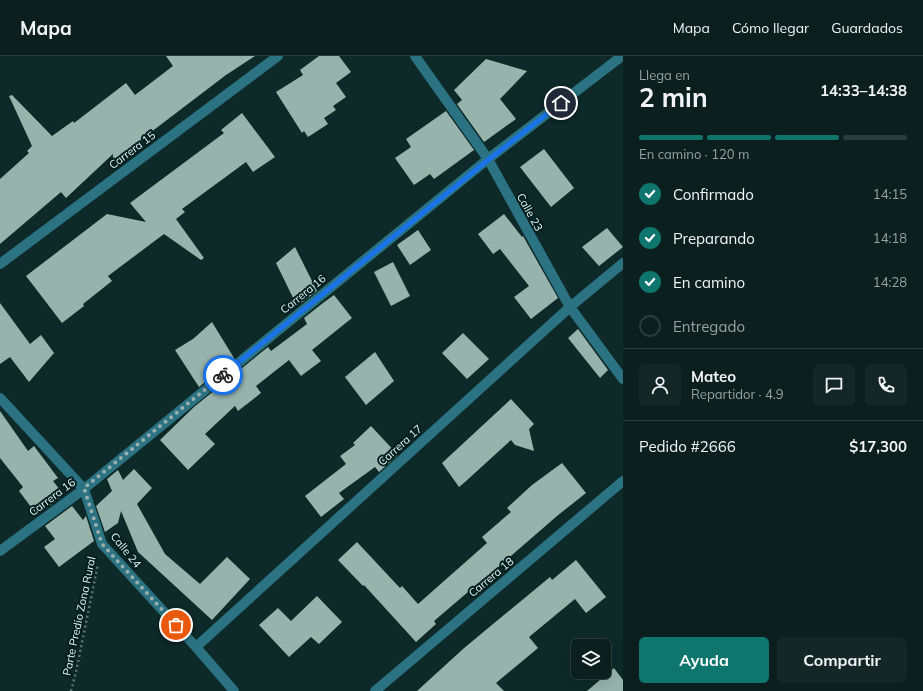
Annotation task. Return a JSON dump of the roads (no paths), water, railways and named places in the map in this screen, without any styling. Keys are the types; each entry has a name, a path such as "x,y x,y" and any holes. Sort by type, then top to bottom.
{"street":[{"name":"Carrera 15","path":"0,264 278,56"},
{"name":"Calle 23","path":"415,56 488,160 570,307 623,379"},
{"name":"Carrera 16","path":"0,551 84,488 488,160 622,56"},
{"name":"Carrera 17","path":"196,648 570,307 623,263"},
{"name":"Calle 24","path":"0,398 84,488 102,544 234,691"},
{"name":"Carrera 18","path":"375,691 623,481"}]}
